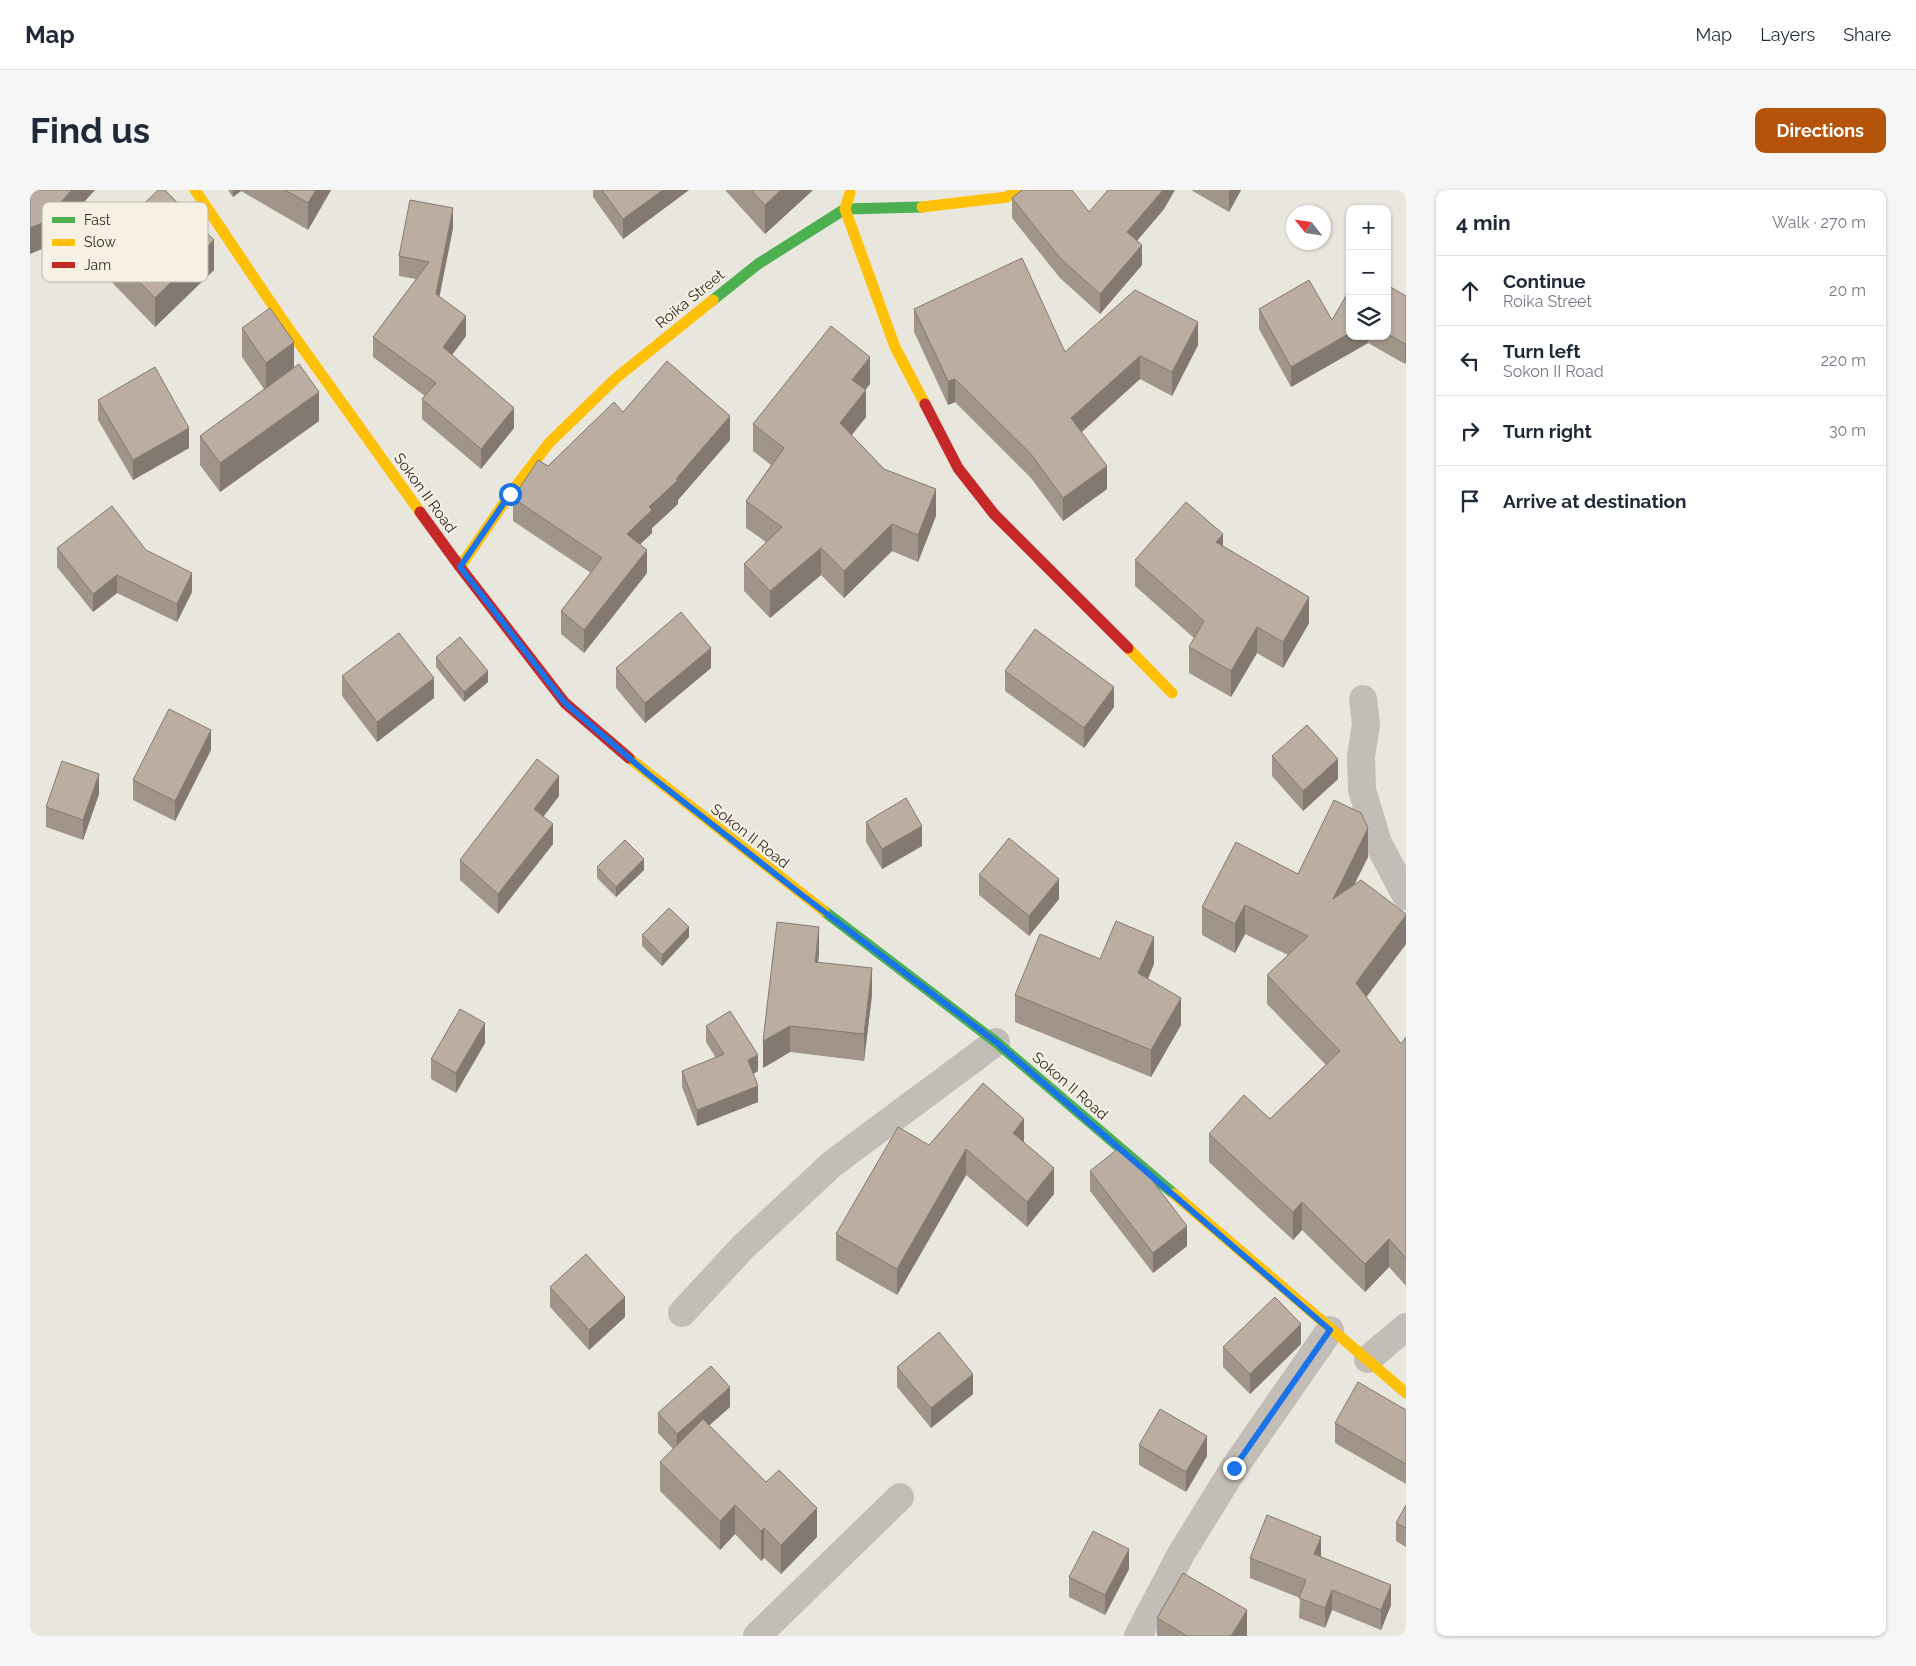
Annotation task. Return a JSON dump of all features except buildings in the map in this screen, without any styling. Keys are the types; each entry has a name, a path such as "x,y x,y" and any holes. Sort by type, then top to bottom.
{"street":[{"name":"Sokon II Road","path":"195,190 203,202"},
{"path":"851,190 845,209 895,347 958,468 994,514 1172,692"},
{"path":"845,209 935,207 1007,197 1017,190"},
{"name":"Sokon II Road","path":"208,209 284,322 460,567 565,703 648,774 794,889 996,1042 1330,1330 1406,1393"},
{"name":"Roika Street","path":"460,567 510,494 549,443 616,378 758,264 845,209"},
{"path":"1363,699 1366,724 1361,757 1362,790 1378,843 1406,896"},
{"path":"682,1313 743,1247 832,1164 996,1042"},
{"path":"1368,1360 1406,1327"},
{"path":"1138,1636 1182,1554 1234,1468 1330,1330"},
{"path":"758,1636 900,1497"}],"traffic: fast":[{"path":"713,300 758,264 845,209 922,207"},
{"path":"824,911 996,1042 1174,1194"}],"traffic: slow":[{"path":"195,190 203,202"},
{"path":"922,207 1007,197 1017,190"},
{"path":"850,193 845,209 895,347 925,404"},
{"path":"208,209 284,322 420,512"},
{"path":"460,567 510,494 549,443 616,378 713,300"},
{"path":"1128,648 1172,693"},
{"path":"629,758 824,911"},
{"path":"1174,1194 1406,1393"}],"traffic: jam":[{"path":"925,404 958,468 994,514 1128,648"},
{"path":"420,512 565,703 629,758"}],"route":[{"path":"510,494 460,567 565,703 648,774 802,895 996,1042 1330,1330 1234,1468"}]}
